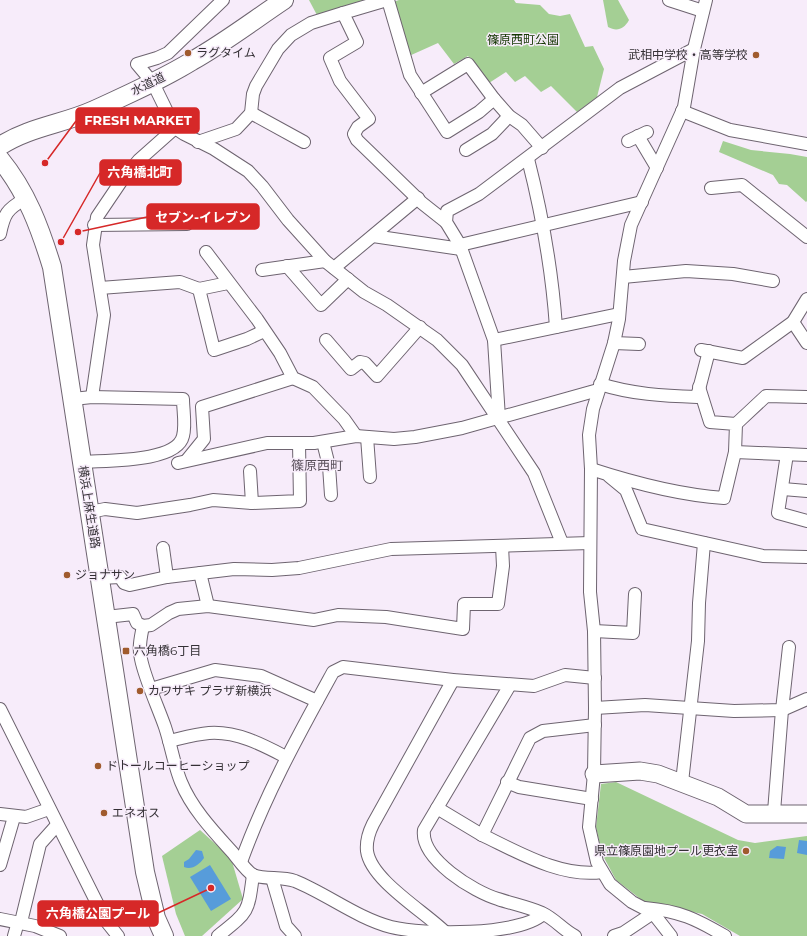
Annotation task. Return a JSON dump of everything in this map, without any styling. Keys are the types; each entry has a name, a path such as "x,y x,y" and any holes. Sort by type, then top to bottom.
{"main road":[{"name":"水道道","path":"0,146 10,139 32,130 87,113 153,82 193,61 284,0"},
{"name":"横浜上麻生道路","path":"0,159 25,199 40,227 52,267 145,872 156,918 164,936"}],"street":[{"path":"223,0 168,52 157,58 137,64 153,82 175,128 198,142 214,149 248,171 262,186 288,220 330,264 364,292 387,305 437,340 462,365 534,473 562,543"},
{"path":"198,142 236,129 251,113 253,94 256,86 278,49 292,35 311,23 388,0 410,75 447,132 479,112 494,99"},
{"path":"669,0 704,6 682,111 631,225 614,343 593,409 589,435 592,469 590,592 594,630 595,708 594,774 589,827 597,862 602,872 610,884 632,902 649,910 691,916 725,936"},
{"path":"343,13 357,42 330,58 340,81 369,119 358,127 354,134 357,140 418,198 446,222 460,247 494,340 498,418"},
{"path":"446,222 447,211 478,194 528,159 620,88 694,49"},
{"path":"421,93 468,64 494,99 509,116 522,125 542,148"},
{"path":"682,111 730,130 807,144"},
{"path":"251,113 304,142"},
{"path":"466,150 492,134 509,116"},
{"path":"92,397 104,315 93,245 93,219 139,160 175,128"},
{"path":"638,137 657,168"},
{"path":"528,159 543,225 553,290 556,327"},
{"path":"711,188 742,184 807,237"},
{"path":"262,270 287,266 330,264 373,236 418,198"},
{"path":"0,234 2,222 10,207 25,199"},
{"path":"373,236 460,247 543,225 642,202"},
{"path":"93,219 187,224"},
{"path":"206,252 228,283 257,319 280,353 293,378 313,387 361,437 370,476"},
{"path":"287,266 321,305 348,279"},
{"path":"623,277 686,271 733,274 773,281"},
{"path":"100,288 180,282 199,289 228,283"},
{"path":"199,289 214,350 247,339 264,331"},
{"path":"293,378 202,407 204,439 183,462 267,443 322,442 361,437 394,439 456,430 599,387 671,396 697,397 700,387 705,351 744,358 793,322 807,300"},
{"path":"494,340 619,314"},
{"path":"793,322 807,343"},
{"path":"326,340 351,369 360,362 365,363 377,376 420,327"},
{"path":"614,343 639,344"},
{"path":"700,387 710,422 736,424"},
{"path":"592,469 696,496 724,498 735,452 736,424 766,396 807,397"},
{"path":"73,399 92,397 183,399 183,437 176,446 164,454 82,462"},
{"path":"322,442 329,466 331,495"},
{"path":"90,512 105,510 137,513 213,500 252,502 300,501 299,443"},
{"path":"735,452 807,455"},
{"path":"787,454 783,489 778,513 807,521"},
{"path":"250,471 252,502"},
{"path":"607,474 626,490 642,529 763,556 807,557"},
{"path":"783,489 807,491"},
{"path":"100,578 120,577 124,583 130,585 167,577 234,569 272,570 299,568 391,549 590,543"},
{"path":"682,782 698,641 699,603 704,543"},
{"path":"106,617 133,614 137,623 143,626 151,625 178,609 208,606 314,620 338,615 386,617 463,629 464,604 498,604 503,566 502,546"},
{"path":"163,548 167,577"},
{"path":"200,573 208,606"},
{"path":"594,630 633,633 635,594"},
{"path":"143,626 140,643 140,659 169,741 181,782 194,806 253,875 272,878 283,877 296,882 363,916 390,926 448,934 514,927 533,922 544,914"},
{"path":"774,812 782,710 789,647"},
{"path":"241,862 252,832 286,757 333,672 343,667 453,680 534,686 565,675 594,678"},
{"path":"151,689 215,670 261,676 317,700"},
{"path":"448,934 398,894 380,875 369,859 368,841 373,824 453,680"},
{"path":"510,685 424,834 427,848 438,862 487,895 544,914 566,932 575,936"},
{"path":"595,708 645,705 734,711 782,710 807,699"},
{"path":"0,709 106,921 118,936"},
{"path":"482,836 527,740 532,735 543,731 595,725"},
{"path":"169,741 210,732 240,736 286,757"},
{"path":"594,774 640,771 658,774 718,797 746,814 774,812 807,814"},
{"path":"507,782 520,787 592,799"},
{"path":"438,808 482,836 524,855 556,867 592,873 602,872"},
{"path":"0,814 26,817 49,809"},
{"path":"0,865 14,816"},
{"path":"14,936 40,844 57,825"},
{"path":"218,936 247,911 253,875"},
{"path":"272,878 286,926 295,936"},
{"path":"614,936 623,933 649,910"},
{"path":"649,910 671,936"},
{"path":"0,919 35,926 60,936"}],"green space":[{"path":"309,0 374,0 318,17"},
{"name":"篠原西町公園","path":"399,0 514,0 516,3 540,5 549,14 560,16 570,14 585,47 593,46 604,69 597,97 577,112 551,86 541,92 525,76 515,82 506,72 489,83 468,56 454,64 438,43 409,56 393,2"},
{"path":"603,0 618,0 629,20 625,26 620,29 611,29 608,27"},
{"path":"723,141 751,150 807,157 807,201 806,202 787,185 779,184 773,175 719,152"},
{"path":"616,782 738,840 755,843 807,836 807,936 740,936 702,914 643,901 616,880 602,854 596,827 601,784"},
{"path":"200,830 231,858 243,899 202,936 185,936 176,914 162,856"}],"water":[{"path":"799,840 807,841 807,855 797,853"},
{"path":"777,846 786,847 784,859 769,858 770,851"},
{"path":"196,850 202,851 204,858 195,866 190,868 184,867 184,862 189,859"},
{"path":"210,865 231,899 211,911 190,877"}],"place":[{"name":"ラグタイム","path":"188,53"},
{"name":"武相中学校・高等学校","path":"756,55"},
{"name":"FRESH MARKET","path":"45,163"},
{"name":"セブン-イレブン","path":"78,232"},
{"name":"六角橋北町","path":"61,242"},
{"name":"ジョナサン","path":"67,575"},
{"name":"六角橋6丁目","path":"126,651"},
{"name":"カワサキ プラザ新横浜","path":"140,691"},
{"name":"ドトールコーヒーショップ","path":"98,766"},
{"name":"エネオス","path":"104,813"},
{"name":"県立篠原園地プール更衣室","path":"746,851"},
{"name":"六角橋公園プール","path":"211,888"}],"district":[{"name":"篠原西町","path":"317,465"}]}
